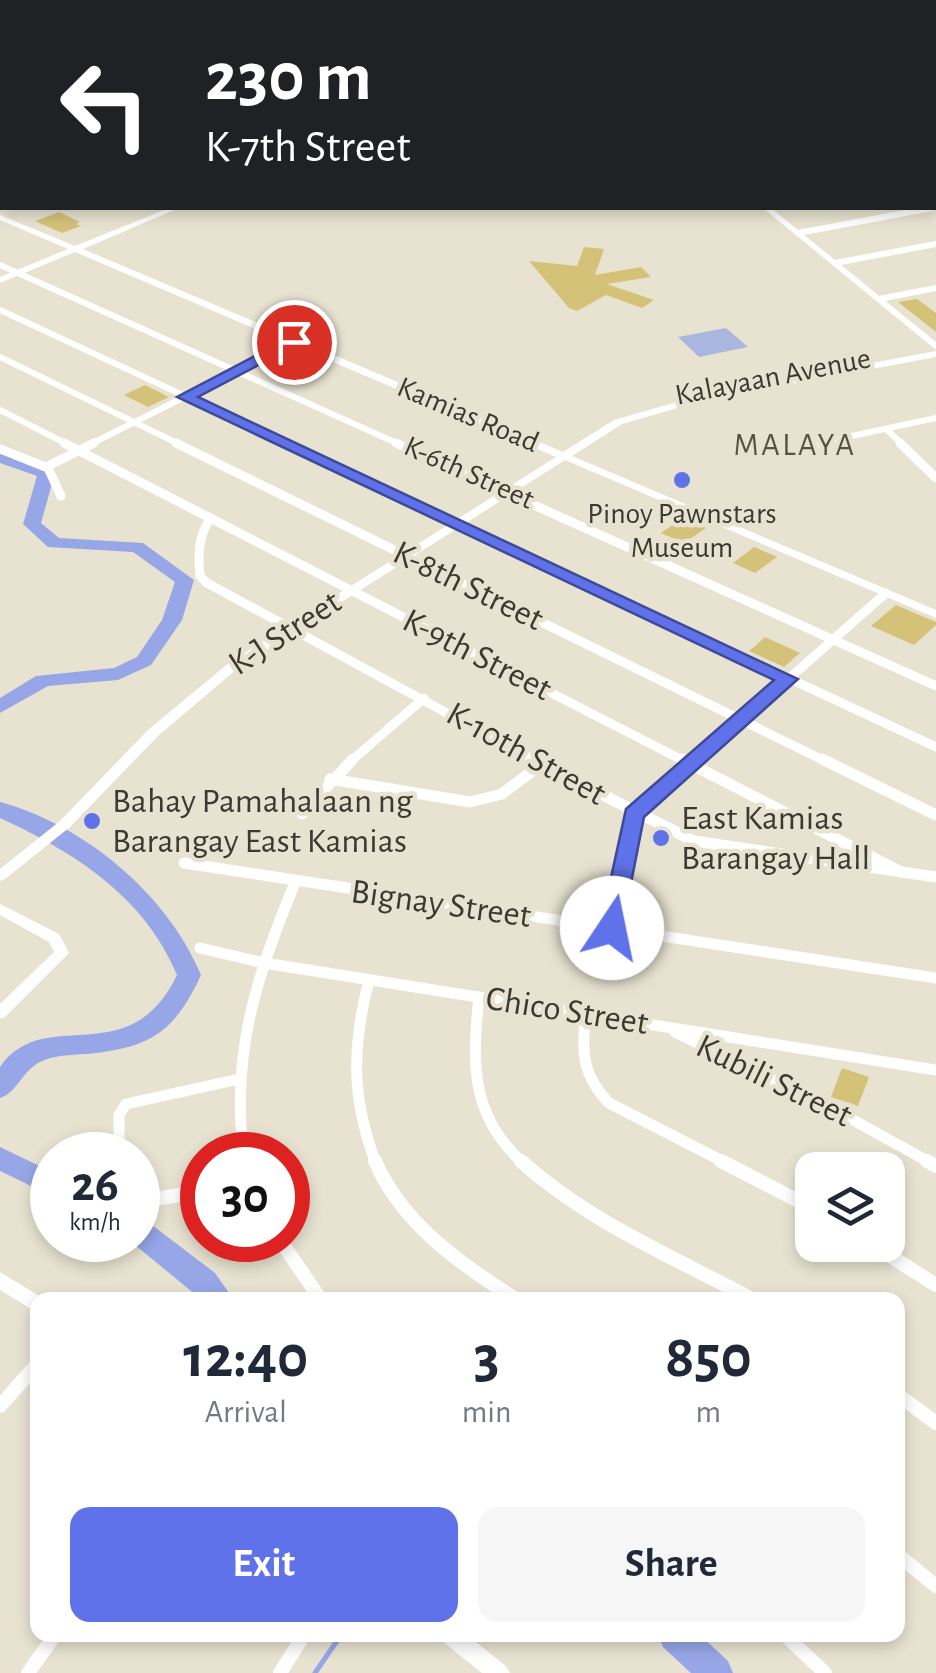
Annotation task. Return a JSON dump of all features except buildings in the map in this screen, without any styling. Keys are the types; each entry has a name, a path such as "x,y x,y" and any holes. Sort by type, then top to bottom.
{"main road":[{"path":"0,280 170,210"},
{"path":"769,210 936,348"},
{"name":"Kamias Road","path":"0,217 936,614"},
{"name":"Kalayaan Avenue","path":"564,456 618,422 704,397 936,348"},
{"name":"K-J Street","path":"0,876 66,824 186,702 291,628 564,456"},
{"path":"0,909 54,938 62,954 0,1013"},
{"path":"0,1280 30,1299"},
{"path":"459,1642 498,1673"}],"street":[{"path":"798,233 918,210"},
{"path":"834,263 936,244"},
{"name":"K-6th Street","path":"0,266 507,490 936,686"},
{"path":"878,299 936,288"},
{"path":"0,310 936,747"},
{"path":"48,466 294,342"},
{"name":"K-8th Street","path":"0,357 936,815"},
{"name":"K-9th Street","path":"0,410 900,872"},
{"path":"808,446 936,418"},
{"path":"886,429 936,478"},
{"path":"0,449 48,466 59,478 61,496"},
{"name":"K-10th Street","path":"211,518 204,524 200,576 634,814 694,841 936,877"},
{"path":"612,928 634,814 886,593"},
{"path":"302,814 330,778 424,698"},
{"path":"330,778 470,802 502,794 543,762"},
{"name":"Bignay Street","path":"184,863 936,978"},
{"path":"241,1132 235,1080 247,1012 295,883"},
{"name":"Chico Street","path":"200,948 264,963 936,1070"},
{"path":"369,980 354,1022 350,1062 356,1107 370,1153 393,1193 430,1238 502,1292"},
{"path":"479,997 469,1058 475,1089 506,1148 535,1179 590,1215 739,1292"},
{"path":"586,1014 580,1065 584,1076 608,1103 795,1199"},
{"name":"Kubili Street","path":"664,1027 835,1110 936,1166"},
{"path":"119,1132 119,1116 126,1104 235,1080"},
{"path":"295,1262 315,1292"},
{"path":"900,1262 936,1285"},
{"path":"0,1406 30,1372"},
{"path":"905,1401 936,1424"},
{"path":"905,1561 936,1586"},
{"path":"28,1673 50,1642"},
{"path":"280,1673 300,1642"},
{"path":"792,1642 825,1673"}],"shaded area":[{"path":"726,328 748,347 699,357 678,337"}],"waterway":[{"path":"0,457 46,473 32,524 54,543 137,547 185,580 172,620 144,661 118,674 43,680 0,707"},
{"path":"0,809 57,837 113,874 160,920 189,975 170,1010 153,1027 112,1041 48,1048 30,1055 13,1068 0,1088"},
{"path":"0,1158 30,1174"},
{"path":"160,1248 213,1292"},
{"path":"315,1673 336,1642"},
{"path":"683,1642 716,1673"}],"place":[{"name":"Pinoy Pawnstars Museum","path":"682,480"},
{"name":"Bahay Pamahalaan ng Barangay East Kamias","path":"92,821"},
{"name":"East Kamias Barangay Hall","path":"661,838"}],"district":[{"name":"MALAYA","path":"795,445"}],"route":[{"path":"294,342 185,397 788,679 634,814 612,928"}]}
